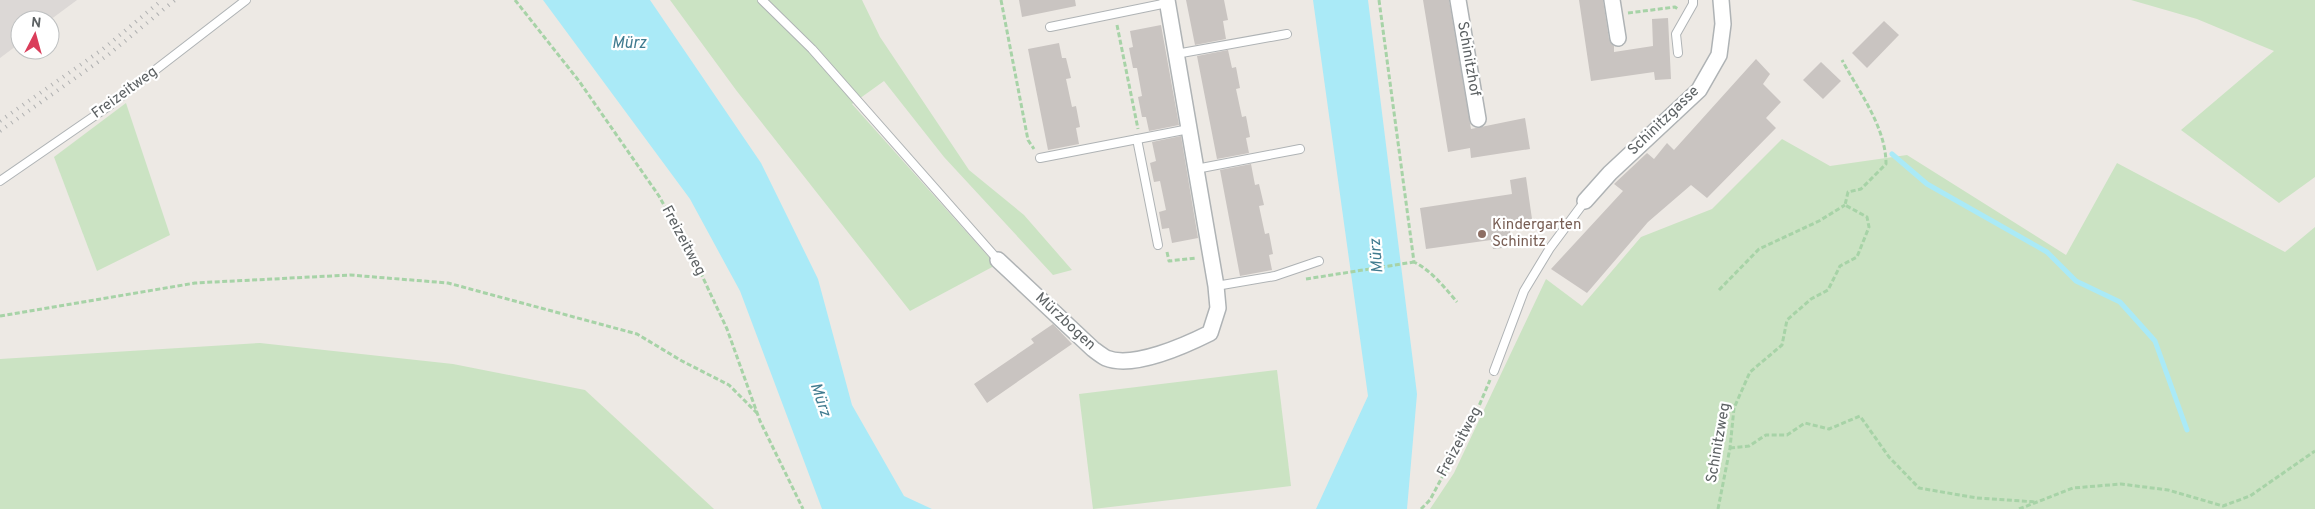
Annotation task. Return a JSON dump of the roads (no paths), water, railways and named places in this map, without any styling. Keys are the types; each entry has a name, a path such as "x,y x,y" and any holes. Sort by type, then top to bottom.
{"street":[{"name":"Schinitzhof","path":"1458,0 1478,119"},
{"name":"Schinitzgasse","path":"1585,201 1610,173 1699,90 1719,55 1723,24 1721,0"},
{"name":"Mürzbogen","path":"998,260 1093,349 1107,358 1126,359 1156,356 1210,333 1218,308 1216,286 1167,2"},
{"path":"1613,7 1618,38"}],"lane":[{"name":"Freizeitweg","path":"0,181 106,108 246,0"},
{"name":"Mürzbogen","path":"762,0 812,49 998,260"},
{"path":"1678,53 1676,34 1693,4 1692,0"},
{"path":"1050,27 1167,2"},
{"path":"1176,54 1287,34"},
{"path":"1040,158 1189,129"},
{"path":"1138,139 1158,245"},
{"path":"1196,169 1300,149"},
{"path":"1494,371 1524,292 1550,248 1585,201"},
{"path":"1216,286 1275,276 1319,261"}],"water":[{"name":"Mürz","path":"543,0 650,0 761,163 818,279 852,405 904,496 932,509 822,509 740,291 690,199"},
{"name":"Mürz","path":"1313,0 1368,0 1417,394 1407,509 1316,509 1368,396"}],"waterway":[{"path":"1892,154 1927,184 2047,252 2076,281 2120,302 2155,341 2187,430"}],"railway":[{"path":"0,121 103,49 162,0"},
{"path":"0,131 108,55 175,0"}],"place":[{"name":"Kindergarten Schinitz","path":"1482,234"}]}
